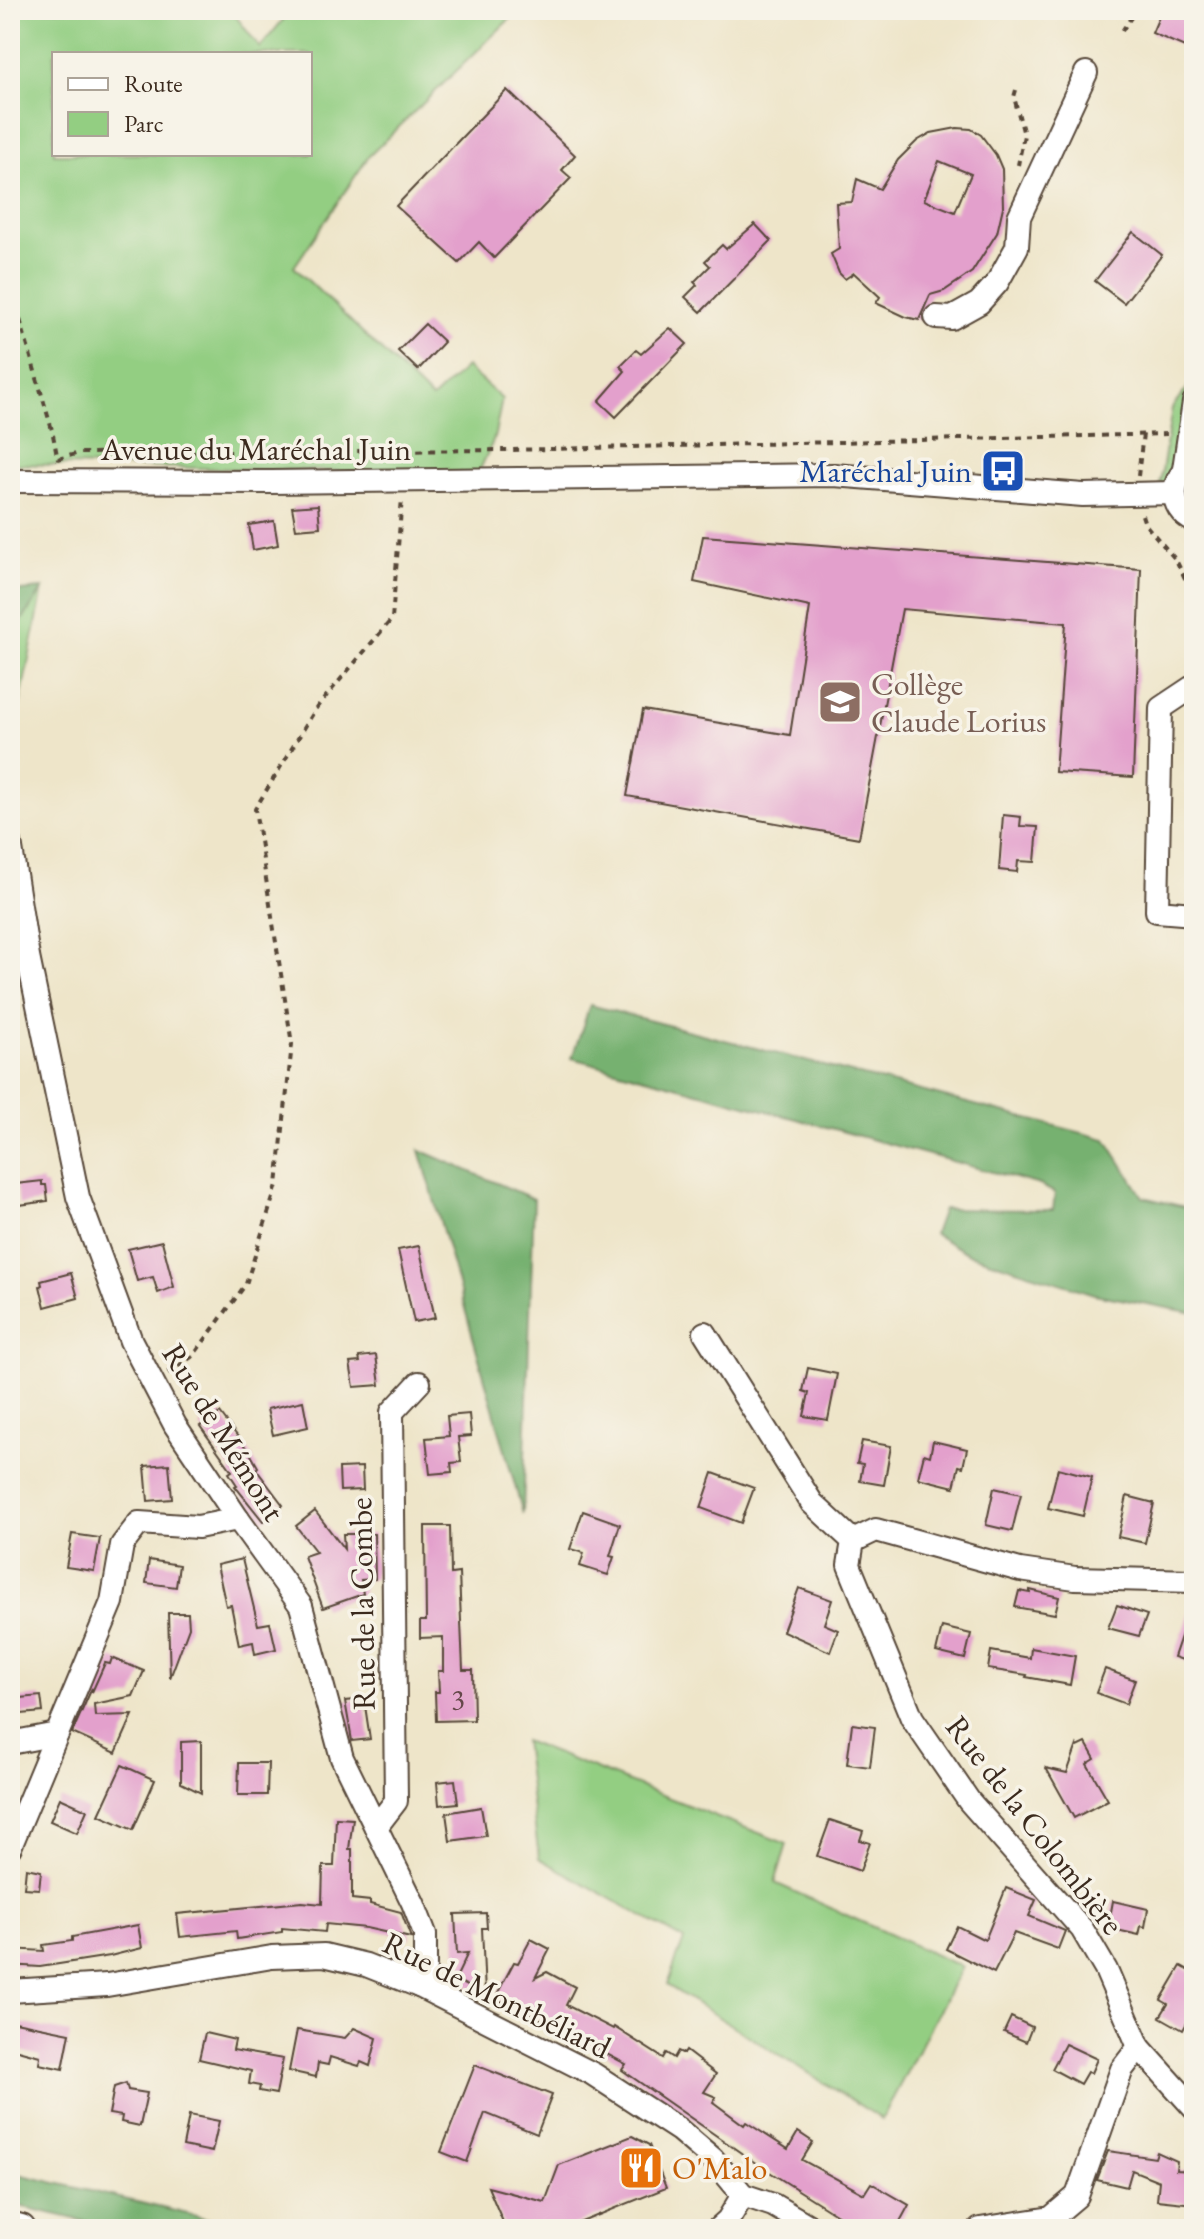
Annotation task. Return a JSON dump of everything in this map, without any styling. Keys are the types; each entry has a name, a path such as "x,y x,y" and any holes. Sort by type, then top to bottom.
{"main road":[{"path":"10,2226 21,2229"}],"street":[{"path":"936,317 952,318 979,303 997,283 1017,247 1019,217 1086,73"},
{"path":"1194,405 1189,433 1189,466 1175,484 1174,493 1182,513 1194,521"},
{"name":"Avenue du Maréchal Juin","path":"10,481 834,475 1083,495 1174,493"},
{"path":"1194,686 1161,708 1157,911 1194,914"},
{"name":"Rue de Mémont","path":"10,842 28,957 78,1197 131,1341 175,1425 301,1606 342,1758 425,1934 425,1967 419,1986"},
{"path":"705,1333 812,1503 853,1541 876,1530 1020,1570 1075,1578 1194,1581"},
{"name":"Rue de la Combe","path":"376,1827 396,1801 392,1412 419,1383"},
{"path":"10,1847 112,1602 122,1545 139,1523 198,1527 238,1519"},
{"name":"Rue de la Colombière","path":"853,1541 849,1565 912,1718 969,1801 1082,1929 1106,1970 1139,2047 1194,2108"},
{"path":"10,1743 57,1734"},
{"name":"Rue de Montbéliard","path":"10,1991 107,1985 259,1959 324,1955 366,1965 419,1986 593,2074 679,2130 713,2159 743,2195 773,2205 814,2229"},
{"path":"980,2229 1051,2218 1077,2196 1122,2069 1139,2047"},
{"path":"718,2229 728,2220 743,2195"}],"path":[{"path":"1122,31 1136,10"},
{"path":"1016,90 1014,97 1024,135 1016,172"},
{"path":"10,285 52,430 62,482"},
{"path":"58,459 79,453 509,450 1189,433"},
{"path":"1143,434 1136,494 1145,524 1176,560 1194,597"},
{"path":"153,1384 193,1356 246,1284 277,1185 292,1044 255,809 317,707 392,619 403,480"}],"green space":[{"path":"10,10 231,10 260,48 291,10 519,10 369,156 294,267 432,399 466,367 502,399 494,439 478,474 10,464"},
{"path":"1194,380 1194,486 1160,484 1172,408"},
{"path":"43,589 10,753 10,638"},
{"path":"43,589 10,638 10,592"},
{"path":"590,1005 1106,1139 1143,1197 1194,1209 1194,1313 1094,1294 969,1254 934,1234 943,1209 1053,1210 1055,1193 1040,1185 572,1058"},
{"path":"420,1150 534,1199 523,1514"},
{"path":"524,1741 787,1844 775,1883 962,1967 882,2119 667,1985 684,1940 539,1858"},
{"path":"10,2172 251,2229 118,2229 10,2204"}],"building":[{"path":"1162,10 1194,10 1194,51 1152,33"},
{"path":"507,90 575,155 562,170 571,178 494,258 479,242 459,263 396,206"},
{"path":"957,128 971,129 981,135 1002,169 1003,207 997,233 972,272 944,291 930,295 919,320 876,303 880,297 854,273 845,279 831,254 839,249 836,203 852,202 857,179 880,189 898,160 917,141 931,133","holes":["939,161 971,174 955,212 924,200"]},
{"path":"755,224 771,241 701,312 685,297 697,285 694,282 710,266 705,261 722,245 726,249"},
{"path":"1133,232 1162,255 1124,303 1095,281"},
{"path":"425,324 444,342 418,370 398,351"},
{"path":"670,328 687,344 616,417 599,401 625,371 620,366 636,350 641,354"},
{"path":"318,505 320,527 296,529 292,507"},
{"path":"274,521 278,545 253,550 249,525"},
{"path":"703,536 1141,569 1133,777 1055,772 1066,623 902,609 859,838 627,796 643,710 790,735 810,607 694,582"},
{"path":"1003,815 1021,817 1020,826 1038,827 1035,862 1018,861 1017,872 999,870"},
{"path":"42,1181 42,1185 46,1185 48,1201 19,1205 16,1184"},
{"path":"162,1241 174,1287 158,1293 153,1277 137,1281 128,1249"},
{"path":"419,1246 435,1318 414,1322 398,1250"},
{"path":"71,1273 78,1298 45,1307 41,1281"},
{"path":"376,1355 380,1385 354,1387 350,1363 360,1362 359,1357"},
{"path":"808,1368 837,1374 828,1420 804,1416 809,1393 803,1391"},
{"path":"303,1401 308,1427 273,1435 267,1409"},
{"path":"220,1413 283,1505 263,1521 235,1486 229,1473 232,1471 200,1426"},
{"path":"469,1414 471,1436 458,1437 461,1462 451,1463 452,1472 430,1474 426,1438 449,1436 447,1416"},
{"path":"862,1441 891,1446 884,1485 860,1481 863,1464 857,1463"},
{"path":"933,1441 967,1449 954,1487 918,1478 924,1454 930,1456"},
{"path":"169,1464 172,1499 148,1501 145,1466"},
{"path":"362,1467 363,1490 340,1491 339,1468"},
{"path":"1058,1468 1092,1477 1083,1516 1048,1508"},
{"path":"713,1473 754,1488 741,1523 701,1508"},
{"path":"994,1488 1021,1494 1012,1531 986,1525"},
{"path":"1127,1496 1154,1503 1145,1543 1118,1537"},
{"path":"315,1511 344,1549 343,1534 374,1534 375,1579 361,1580 363,1594 323,1608 304,1556 316,1552 296,1526"},
{"path":"583,1511 620,1524 610,1556 614,1557 608,1575 580,1566 584,1553 570,1549"},
{"path":"425,1526 450,1526 451,1574 459,1573 463,1670 473,1670 474,1720 436,1721 435,1692 439,1692 438,1671 443,1671 443,1637 420,1638 420,1621 426,1621"},
{"path":"72,1534 100,1538 94,1571 66,1567"},
{"path":"242,1559 258,1625 270,1623 276,1649 255,1654 253,1642 239,1645 231,1605 226,1606 217,1565"},
{"path":"149,1560 179,1565 176,1587 146,1583"},
{"path":"799,1588 832,1600 824,1624 838,1630 830,1652 783,1631"},
{"path":"1030,1590 1059,1597 1055,1614 1015,1607 1019,1591 1030,1593"},
{"path":"1117,1605 1147,1615 1139,1636 1108,1628"},
{"path":"1191,1607 1194,1607 1194,1664 1174,1657"},
{"path":"168,1613 188,1613 189,1627 170,1678"},
{"path":"942,1627 971,1634 965,1659 936,1652"},
{"path":"1031,1648 1075,1656 1070,1685 988,1669 991,1651 1030,1658"},
{"path":"112,1658 144,1671 133,1696 94,1704 95,1716 133,1715 116,1753 72,1733 105,1663 110,1664"},
{"path":"1105,1669 1135,1680 1126,1704 1096,1693"},
{"path":"41,1696 43,1712 10,1715 10,1699"},
{"path":"364,1699 370,1739 352,1741 345,1701"},
{"path":"852,1724 875,1727 870,1767 847,1764"},
{"path":"201,1741 201,1793 181,1783 181,1742"},
{"path":"1086,1743 1095,1759 1087,1764 1108,1800 1074,1818 1046,1768 1067,1773 1077,1745"},
{"path":"239,1763 268,1763 267,1795 238,1795"},
{"path":"122,1765 155,1780 133,1830 99,1815"},
{"path":"455,1780 458,1803 439,1805 437,1782"},
{"path":"60,1798 87,1810 77,1833 50,1821"},
{"path":"481,1807 486,1836 450,1841 446,1813"},
{"path":"336,1818 353,1819 349,1849 352,1849 352,1899 370,1901 370,1904 401,1912 411,1938 366,1928 326,1924 325,1932 282,1928 282,1932 237,1939 236,1931 180,1937 177,1914 302,1902 322,1904 323,1866 334,1866"},
{"path":"830,1820 863,1831 860,1840 870,1843 860,1871 817,1856"},
{"path":"26,1868 41,1871 39,1889 24,1888"},
{"path":"1006,1888 1036,1900 1029,1916 1065,1931 1058,1949 1014,1933 994,1973 946,1949 957,1926 985,1940"},
{"path":"1113,1901 1148,1909 1145,1927 1141,1926 1139,1935 1108,1928"},
{"path":"486,1913 487,1928 482,1928 485,1994 455,1980 468,1953 457,1954 455,1914"},
{"path":"138,1925 142,1948 40,1967 10,1965 10,1949 44,1951 43,1945"},
{"path":"531,1939 550,1949 535,1978 547,1972 575,1987 566,2005 614,2027 663,2058 666,2053 674,2058 678,2051 684,2054 686,2051 716,2074 704,2092 716,2097 713,2102 744,2125 746,2122 788,2149 798,2132 813,2142 802,2160 864,2194 871,2183 909,2205 896,2229 863,2229 836,2214 757,2164 622,2070 626,2064 495,1998 514,1962 518,1963"},
{"path":"1181,1966 1194,1973 1194,2010 1183,2030 1160,2017 1168,2004 1161,2000"},
{"path":"1011,2017 1032,2027 1026,2042 1004,2032"},
{"path":"10,2021 70,2033 63,2069 39,2064 40,2056 10,2048"},
{"path":"354,2028 377,2038 370,2066 361,2062 359,2066 330,2057 328,2065 318,2063 316,2077 289,2071 297,2030 345,2038"},
{"path":"205,2033 235,2040 233,2050 283,2059 276,2094 259,2091 260,2086 249,2084 251,2071 199,2059"},
{"path":"1065,2044 1097,2059 1091,2073 1087,2072 1080,2084 1052,2069"},
{"path":"475,2065 552,2095 537,2134 485,2113 467,2162 441,2152"},
{"path":"126,2083 128,2090 147,2093 140,2126 121,2122 122,2116 109,2114 114,2087"},
{"path":"189,2115 219,2121 212,2152 183,2146"},
{"path":"632,2136 649,2145 666,2188 564,2229 506,2229 488,2187 545,2202 559,2165"},
{"path":"1108,2151 1155,2158 1157,2152 1177,2161 1176,2170 1194,2171 1194,2204 1157,2200 1159,2181 1132,2170 1127,2187 1097,2180"}],"place":[{"name":"Maréchal Juin","path":"1003,471"},
{"name":"Collège Claude Lorius","path":"840,702"},
{"name":"O'Malo","path":"641,2168"}]}
